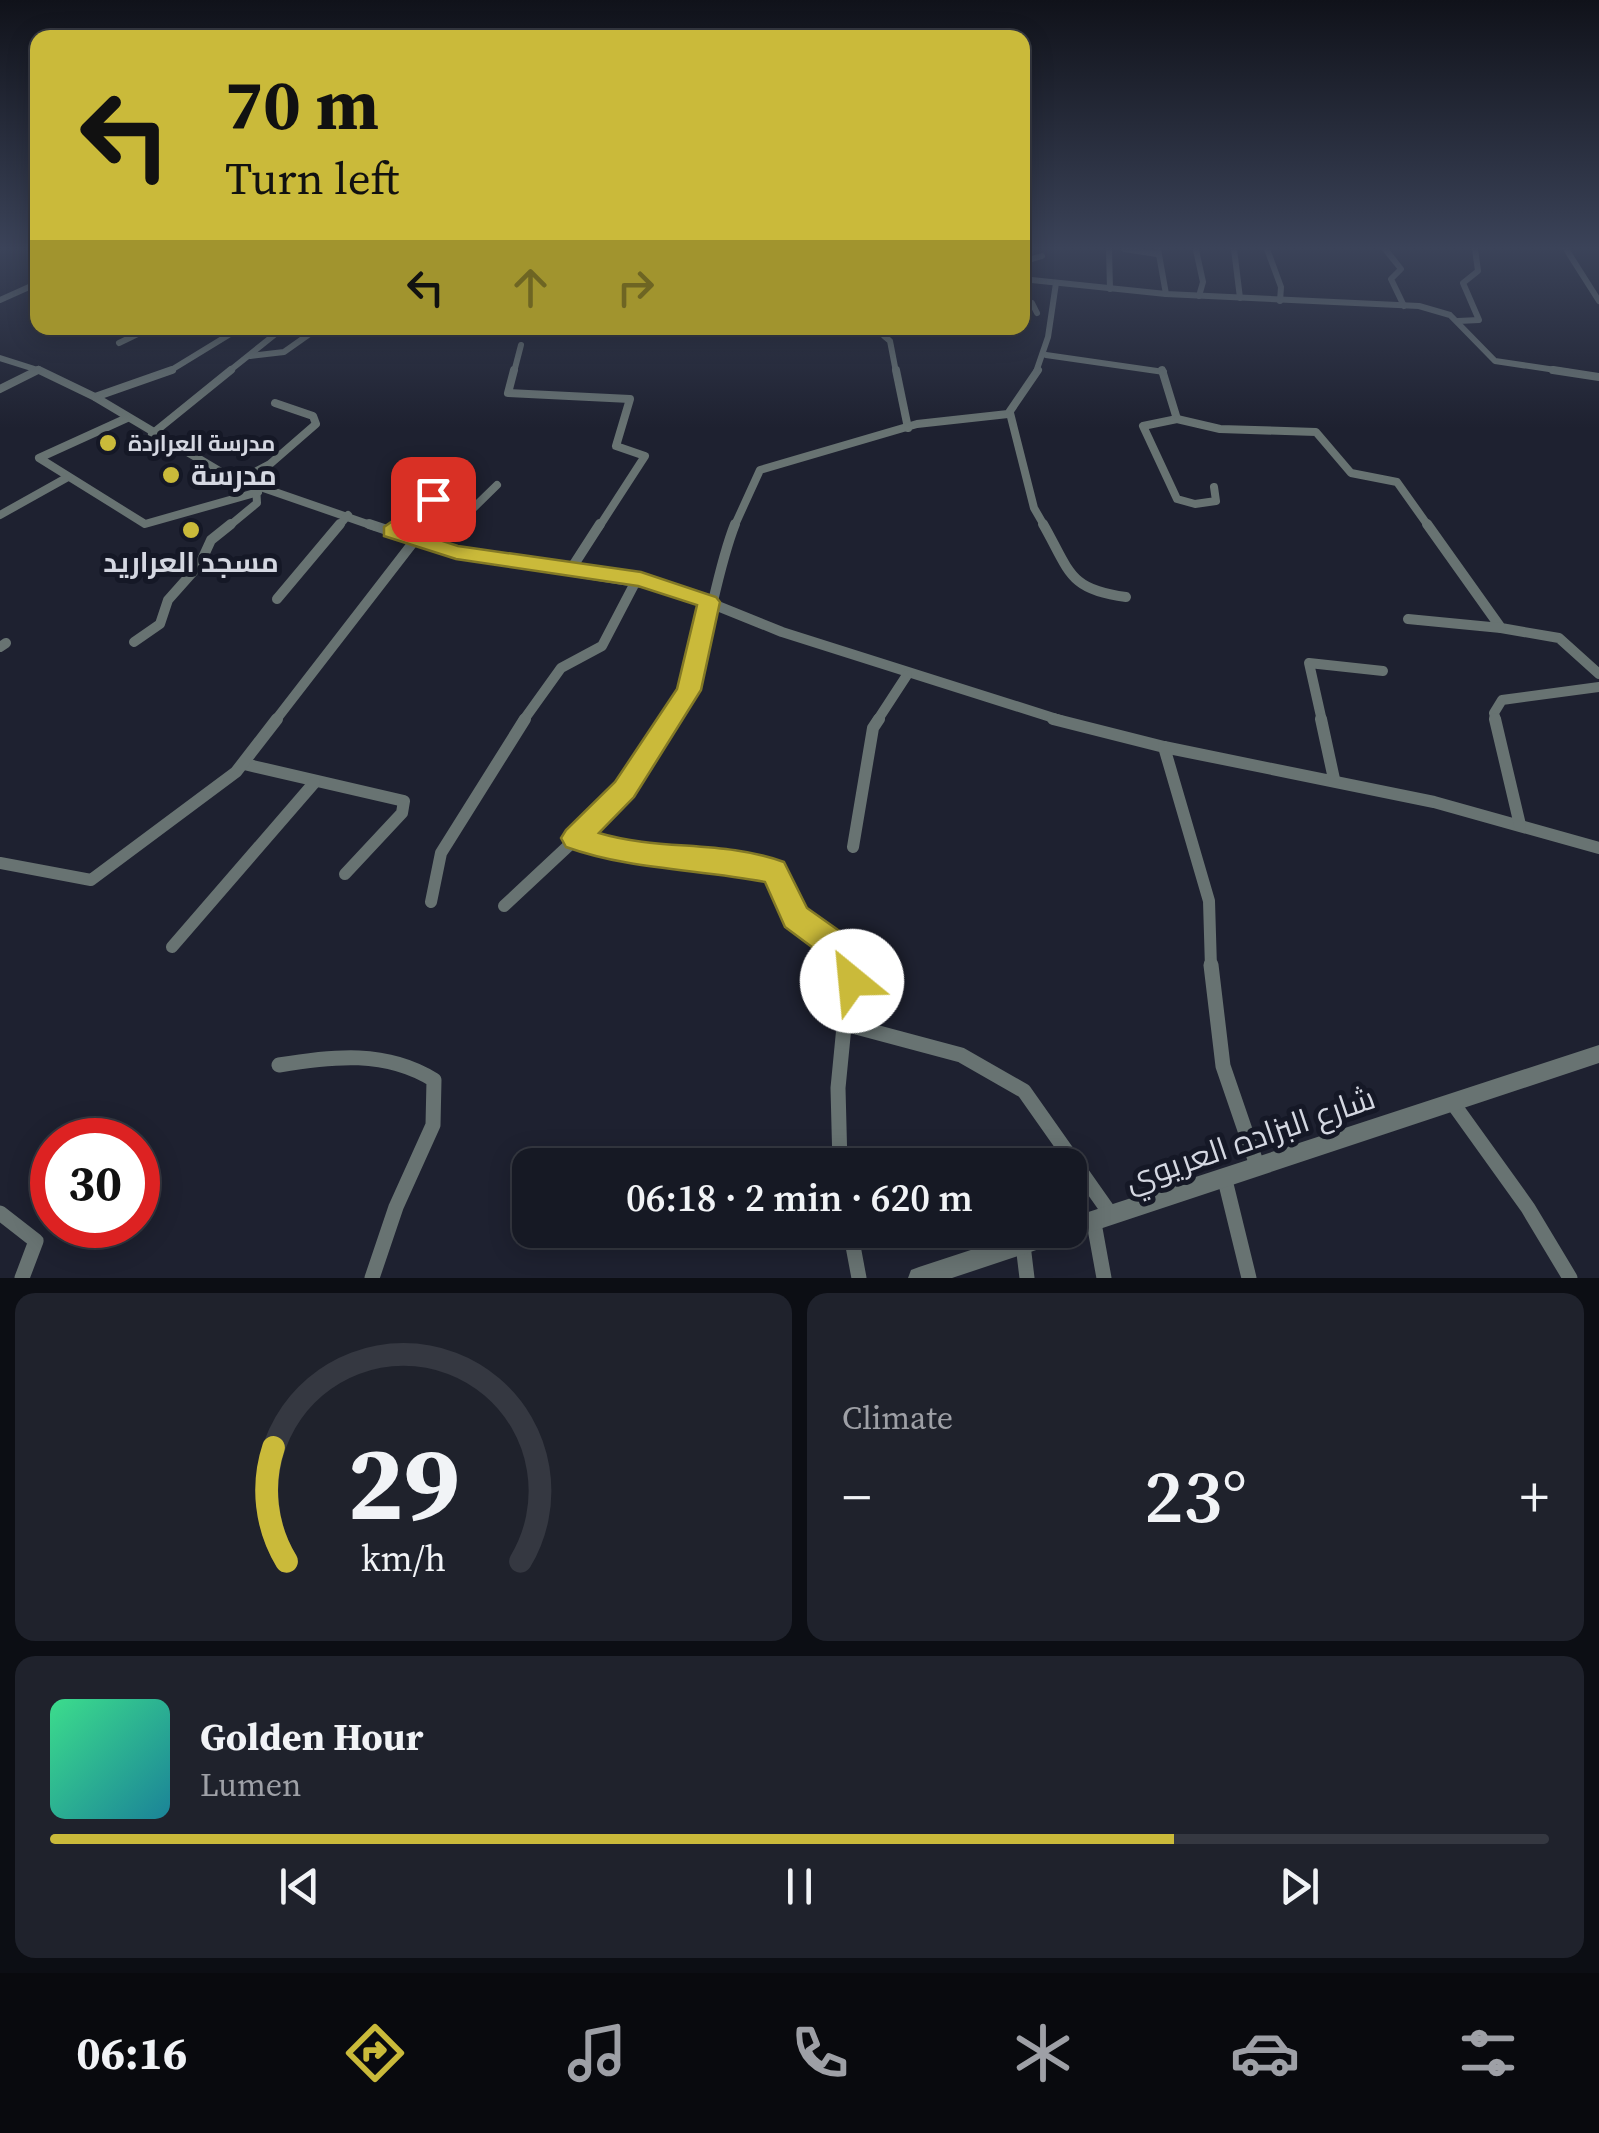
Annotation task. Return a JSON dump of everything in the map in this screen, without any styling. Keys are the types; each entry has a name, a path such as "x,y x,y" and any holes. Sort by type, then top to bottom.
{"street":[{"path":"1034,309 1036,313"},
{"path":"1054,309 1046,356 1010,413 1034,508 1052,530 1071,572 1080,586 1092,592 1126,597"},
{"path":"1426,309 1456,321 1494,361 1599,377"},
{"path":"1456,321 1480,320 1475,309"},
{"path":"119,343 136,335"},
{"path":"95,397 162,376 229,335"},
{"path":"152,434 275,335"},
{"path":"250,356 284,352 308,335"},
{"path":"884,336 890,341 908,428"},
{"path":"522,345 508,393 630,399 616,446 645,456 571,569"},
{"path":"1046,356 1163,370 1176,419"},
{"path":"0,358 39,370 95,397 199,463 257,489 348,515 434,546 637,579 906,675 1018,710 1164,746 1334,779 1599,848"},
{"path":"0,389 39,370"},
{"path":"240,480 270,464 316,424 313,416 275,403"},
{"path":"504,906 624,789 689,690 709,602 733,528 760,470 908,428 1010,413"},
{"path":"127,418 40,454 42,461 145,524 257,489"},
{"path":"1214,487 1218,497 1208,503 1185,502 1172,493 1142,429 1147,422 1176,419 1220,429 1312,431 1351,473 1397,482 1501,628"},
{"path":"391,531 440,491 456,466"},
{"path":"0,515 68,477"},
{"path":"434,546 497,485"},
{"path":"134,642 153,633 168,600 200,564 211,540 251,510 257,489"},
{"path":"277,599 348,515"},
{"path":"0,863 91,880 244,764 319,660 416,540"},
{"path":"431,902 441,853 454,829 548,682 561,668 602,646 637,579"},
{"path":"1408,619 1559,638 1599,674"},
{"path":"1334,779 1310,662 1383,671"},
{"path":"853,847 873,728 906,675"},
{"path":"1520,826 1494,713 1496,706 1502,700 1599,687"},
{"path":"1164,746 1209,902 1212,999 1223,1066 1258,1168"},
{"path":"244,764 404,801 402,813 345,874"},
{"path":"172,947 314,783"},
{"path":"576,838 623,852 698,856 774,871 783,882 796,917 851,958 838,1088 840,1148"},
{"path":"845,1024 974,1058 1024,1090 1103,1220 1104,1278"},
{"name":"شارع البزاده العريوي","path":"1087,1225 1599,1054"},
{"path":"279,1065 348,1055 406,1066 434,1080 438,1095 427,1140 400,1197 372,1278"},
{"path":"1452,1102 1528,1208 1570,1278"},
{"path":"1225,1180 1249,1278"},
{"path":"0,1213 36,1241 22,1278"},
{"path":"853,1248 859,1278"},
{"name":"شارع البزاده العريوي","path":"919,1278 1014,1248"},
{"path":"1023,1248 1027,1278"}],"place":[{"name":"مدرسة العراردة","path":"108,443"},
{"name":"مدرسة","path":"171,475"},
{"name":"مسجد العراريد","path":"191,530"}],"route":[{"path":"433,499 391,531 486,558 641,579 709,602 689,690 624,789 576,838 623,852 698,856 774,871 783,882 796,917 808,930 842,948 851,958 852,981"}]}
